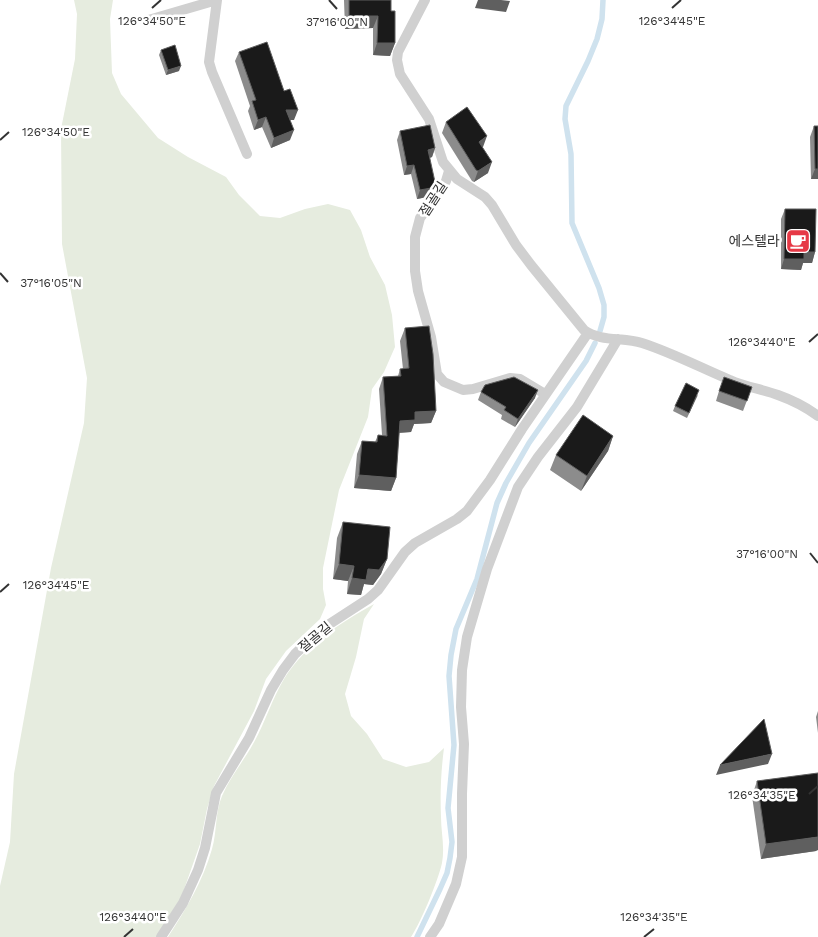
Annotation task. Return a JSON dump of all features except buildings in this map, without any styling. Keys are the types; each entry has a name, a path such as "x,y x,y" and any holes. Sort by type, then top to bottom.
{"lane":[{"path":"145,21 217,0 209,62 247,154"},
{"name":"절골길","path":"162,937 183,903 198,870 205,848 216,793 249,738 271,690 294,654 328,625 368,599 378,590 405,552 415,543 457,519 467,510 490,480 545,394 588,333 578,324 516,245 492,205 485,197 457,179 449,171 443,162 429,119 403,81 398,68 398,52 425,0"},
{"name":"절골길","path":"449,171 439,193 420,218 415,237 415,271 418,291 431,337 437,374 444,382 463,390 473,389 510,378 520,379 545,394"},
{"path":"588,333 599,338 633,340 671,354 732,381 778,395 818,416"},
{"path":"430,937 439,924 456,884 462,857 464,744 460,707 462,670 467,637 487,569 518,487 577,407 618,339"}],"shaded area":[{"path":"74,0 113,0 110,19 112,73 121,94 158,138 188,157 226,177 239,195 260,216 280,218 305,209 328,204 350,210 361,230 370,257 385,285 392,315 395,347 384,372 372,389 368,417 339,490 323,568 323,589 326,605 320,619 286,651 266,679 254,711 214,786 200,844 181,898 157,937 0,937 0,886 10,842 14,774 51,568 84,423 87,378 62,244 61,129 75,59 77,14"},
{"path":"374,604 364,619 356,657 345,694 351,716 367,734 383,759 406,767 429,762 444,748 441,774 442,863 429,901 411,937 168,937 204,872 214,842 218,809 222,796 257,736 284,679 302,655 313,645 336,627"}],"waterway":[{"path":"600,331 604,317 604,305 599,288 572,223 571,154 565,119 566,106 597,39 602,19 603,0"},
{"path":"417,937 447,873 450,858 452,842 448,808 454,745 449,676 456,629 477,579 497,503 506,483 529,443 586,361 595,343"}],"place":[{"name":"에스텔라","path":"798,241"}]}
